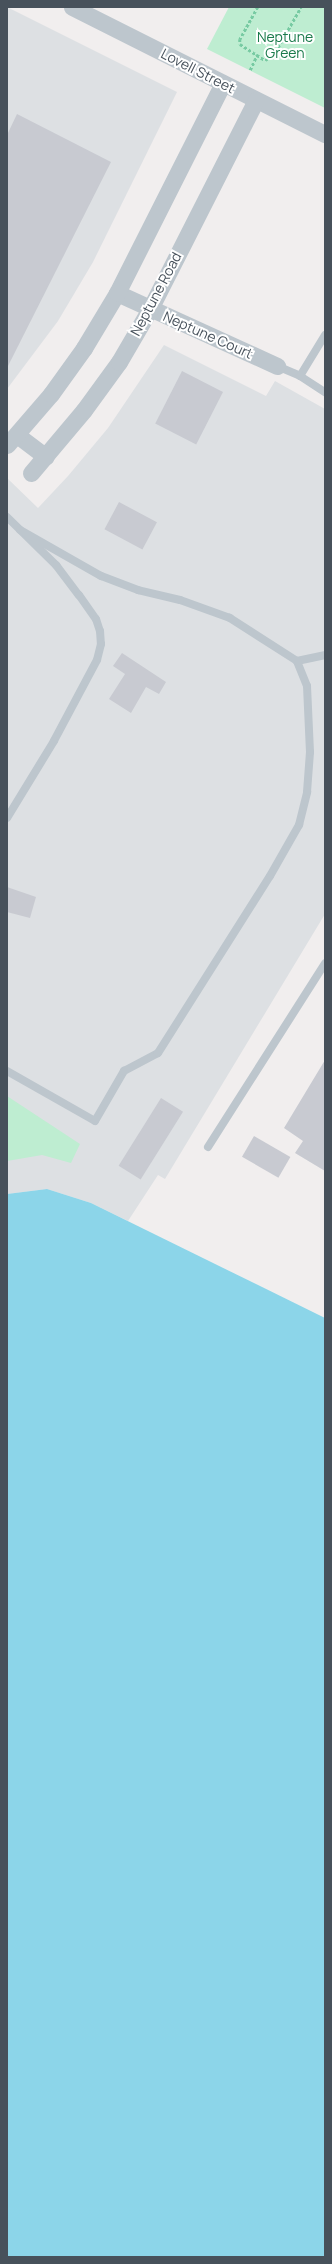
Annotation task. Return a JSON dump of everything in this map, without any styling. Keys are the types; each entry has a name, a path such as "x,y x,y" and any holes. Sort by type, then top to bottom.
{"street":[{"name":"Lovell Street","path":"72,7 325,134"},
{"path":"46,456 12,440 52,394 80,354 117,293 223,83"},
{"name":"Neptune Road","path":"31,473 84,410 110,374 150,309 256,100"},
{"name":"Neptune Court","path":"117,293 277,366"}],"lane":[{"path":"300,376 325,335"},
{"path":"277,366 300,376 325,392"},
{"path":"7,517 56,565 83,601 96,619 100,632 101,644 97,660 54,741 7,818"},
{"path":"7,1071 95,1121 124,1071 158,1052 270,876 299,825 307,792 310,752 308,686 297,661 230,618 180,600 138,590 101,576 20,530"},
{"path":"297,661 325,655"},
{"path":"208,1147 325,963"}],"path":[{"path":"258,7 240,39 240,44 265,60 273,56 301,7"},
{"path":"250,70 257,55"}],"shaded area":[{"path":"7,7 177,92 93,262 58,321 7,389"},
{"path":"164,345 266,396 275,381 325,409 325,914 165,1179 158,1175 128,1221 91,1203 47,1189 7,1194 7,478 38,508 68,476 108,428"}],"green space":[{"name":"Neptune Green","path":"229,7 325,7 325,108 207,49"},
{"path":"7,1096 80,1144 71,1163 42,1155 7,1161"}],"water":[{"path":"47,1189 91,1203 325,1318 325,2257 7,2257 7,1194"}],"building":[{"path":"17,114 111,162 7,368 7,135"},
{"path":"182,371 223,392 196,444 155,424"},
{"path":"119,502 157,522 142,550 104,529"},
{"path":"122,653 166,682 159,694 146,687 131,713 109,699 125,674 113,666"},
{"path":"7,887 36,897 30,918 7,912"},
{"path":"325,1060 325,1171 295,1153 303,1141 284,1128"},
{"path":"161,1098 183,1112 141,1180 119,1166"},
{"path":"254,1136 290,1157 278,1178 242,1157"}]}
